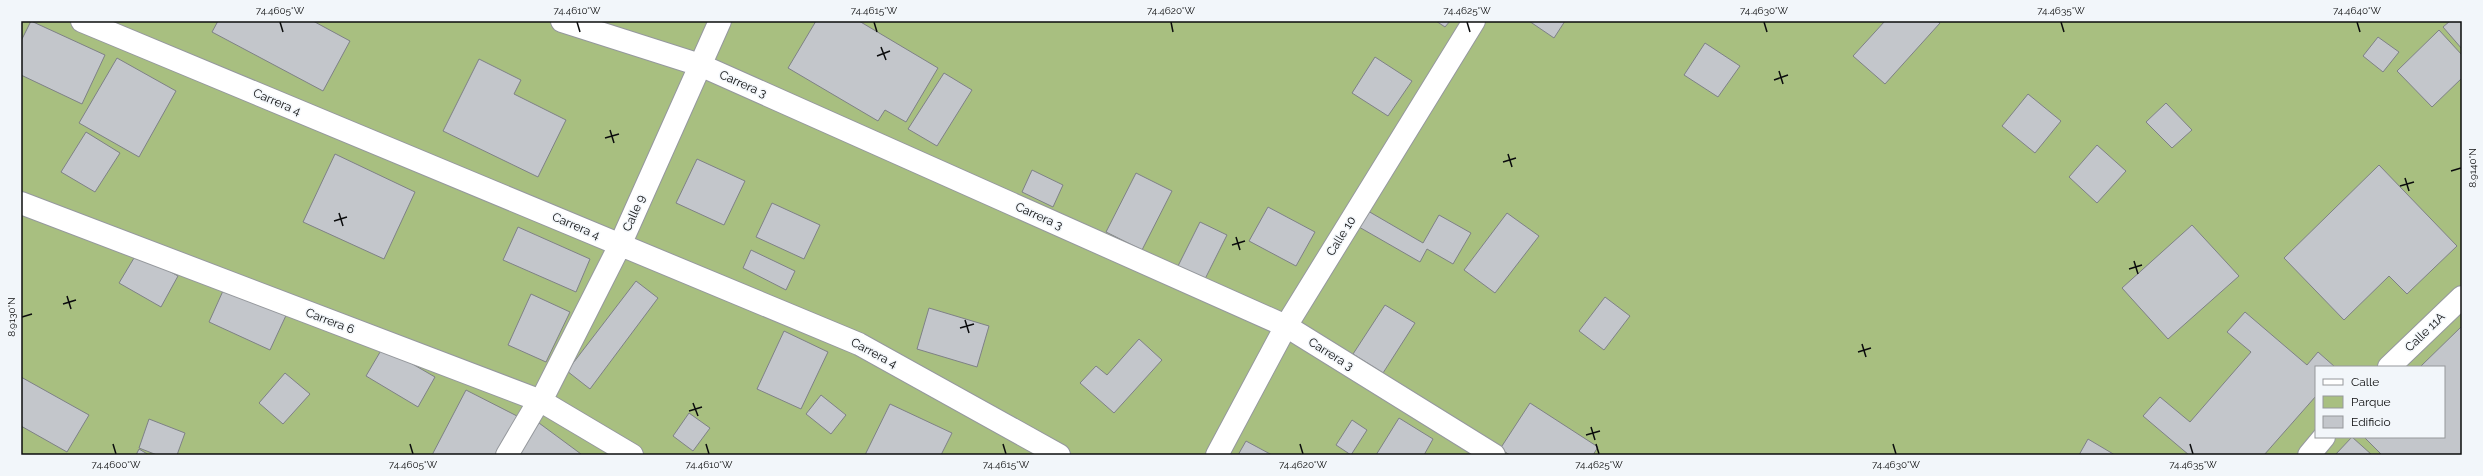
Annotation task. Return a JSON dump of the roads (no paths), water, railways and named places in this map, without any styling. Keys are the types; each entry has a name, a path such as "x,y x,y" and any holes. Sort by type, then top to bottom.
{"street":[{"name":"Carrera 4","path":"82,21 859,344 1059,455"},
{"name":"Carrera 3","path":"562,21 700,65 1286,326 1494,455"},
{"name":"Calle 9","path":"507,455 537,404 541,401 620,244 720,21"},
{"name":"Calle 10","path":"1217,455 1286,326 1474,21"},
{"name":"Carrera 6","path":"21,203 541,401 632,455"},
{"name":"Calle 11A","path":"2390,366 2462,297"},
{"path":"2309,455 2323,438"}]}
